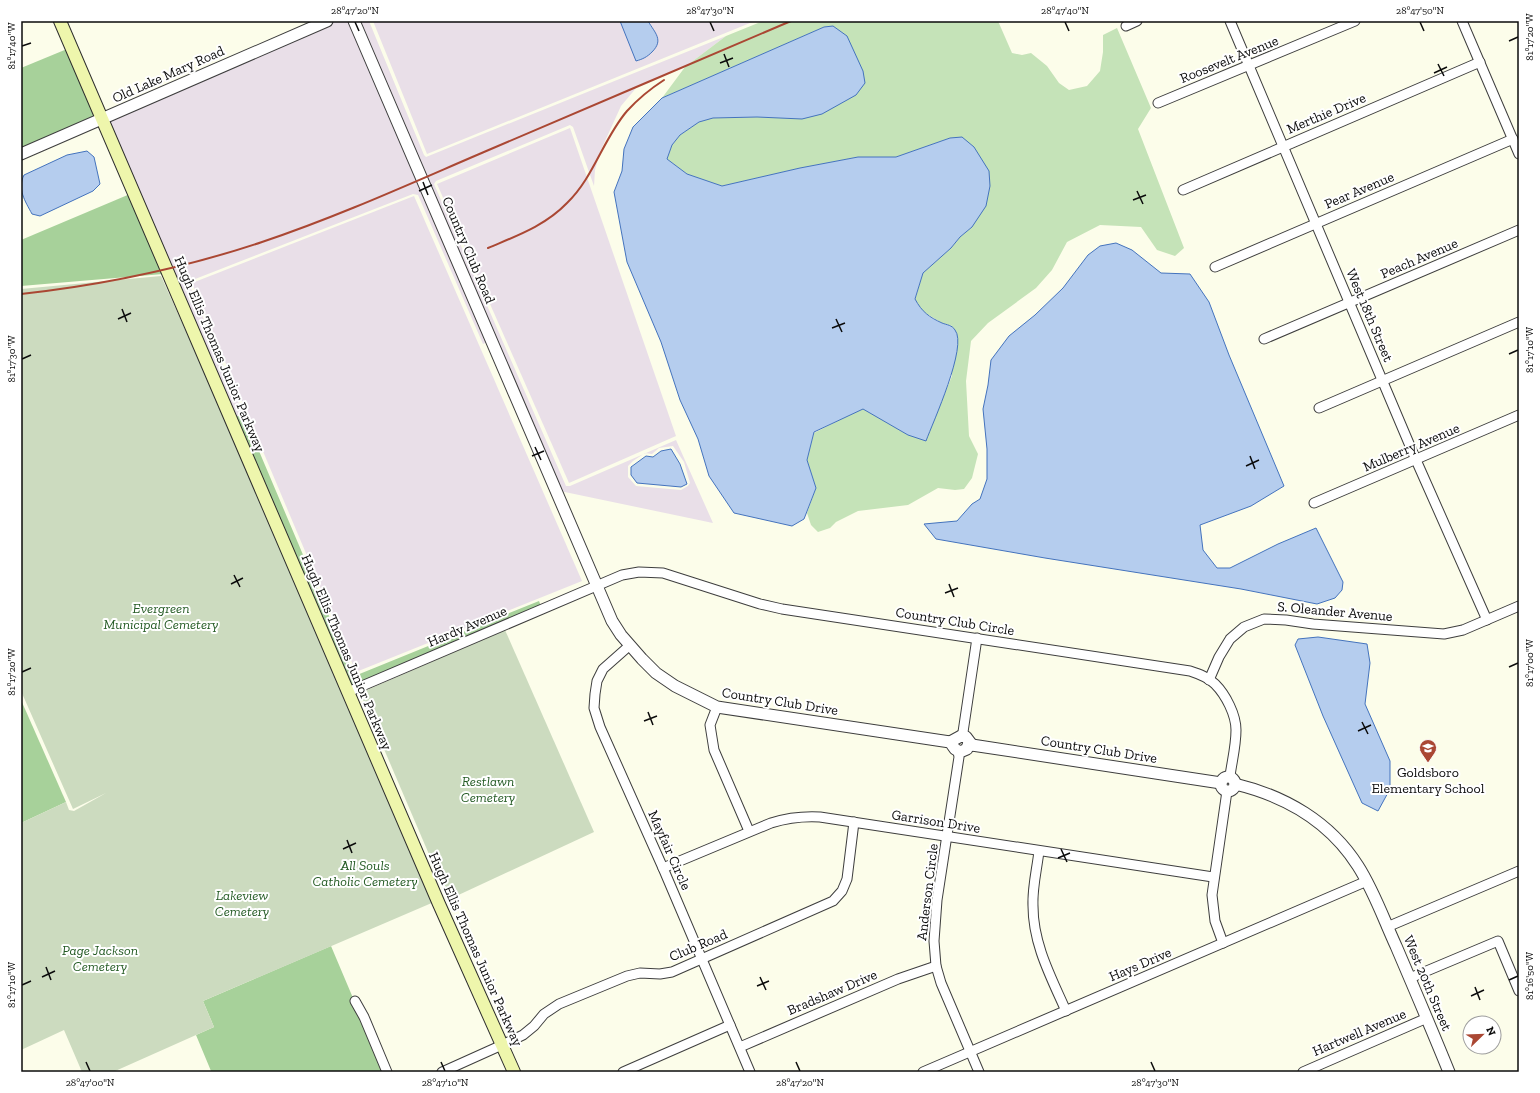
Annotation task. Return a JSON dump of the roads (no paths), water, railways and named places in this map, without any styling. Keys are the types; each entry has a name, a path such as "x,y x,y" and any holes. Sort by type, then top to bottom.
{"main road":[{"path":"60,21 102,120"},
{"name":"Hugh Ellis Thomas Junior Parkway","path":"102,120 439,904 514,1072"}],"street":[{"name":"Old Lake Mary Road","path":"21,154 327,21"},
{"name":"Country Club Road","path":"354,21 555,491"},
{"path":"1126,26 1137,21"},
{"name":"West 18th Street","path":"1230,21 1416,460 1487,620"},
{"name":"Roosevelt Avenue","path":"1158,103 1355,21"},
{"path":"1462,21 1519,154"},
{"name":"Merthie Drive","path":"1183,190 1480,62"},
{"name":"Pear Avenue","path":"1215,267 1513,140"},
{"name":"Peach Avenue","path":"1264,339 1519,230"},
{"path":"1319,408 1383,382 1519,322"},
{"path":"1517,416 1519,426"},
{"name":"Mulberry Avenue","path":"1314,503 1517,416"},
{"name":"Country Club Drive","path":"555,491 612,621 629,646 656,673 675,686 717,707 961,743 1254,789 1297,808 1317,821 1331,833 1348,852 1367,881 1387,927"},
{"name":"Country Club Circle","path":"596,586 622,575 639,572 663,573 760,604 782,609 1190,671 1209,680 1224,696 1232,710 1236,730 1212,895 1214,921 1223,943"},
{"name":"Hardy Avenue","path":"348,692 596,586"},
{"name":"S. Oleander Avenue","path":"1209,680 1219,657 1230,639 1244,627 1264,619 1444,634 1463,630 1519,606"},
{"name":"Anderson Circle","path":"977,638 935,915 934,941 936,966 941,982 980,1072"},
{"name":"Mayfair Circle","path":"629,646 602,669 597,681 594,708 600,727 663,868 750,1072"},
{"path":"717,707 710,725 714,750 748,831"},
{"name":"Garrison Drive","path":"663,868 748,831 785,818 802,816 854,822 1214,877"},
{"name":"Club Road","path":"442,1072 523,1035 534,1026 544,1014 559,1004 627,976 640,973 660,974 672,972 833,901 842,890 847,879 854,822"},
{"path":"1039,851 1033,904 1034,923 1038,944 1066,1011"},
{"path":"1387,927 1519,871"},
{"name":"Hays Drive","path":"923,1072 1367,881"},
{"name":"West 20th Street","path":"1387,927 1450,1072"},
{"path":"1410,978 1498,941 1519,991"},
{"name":"Bradshaw Drive","path":"740,1047 898,979 936,966"},
{"path":"356,1001 387,1072"},
{"name":"Hartwell Avenue","path":"1303,1072 1427,1018"},
{"path":"623,1072 730,1025"}],"water":[{"path":"620,21 648,21 657,36 658,40 656,48 645,58 636,61"},
{"path":"833,26 847,36 863,71 865,83 856,95 822,114 802,119 757,117 713,118 699,122 680,135 672,145 667,159 687,174 722,186 800,168 858,157 896,157 950,138 962,137 974,147 989,171 990,186 986,206 972,227 923,273 915,299 923,311 942,323 954,328 958,339 957,351 948,384 926,441 908,435 863,409 814,432 807,460 816,488 804,519 792,526 734,513 709,476 698,439 680,400 661,342 627,262 614,192 622,171 624,149 633,127 662,98 824,27"},
{"path":"87,151 94,157 100,184 93,191 40,216 32,214 23,195 21,185 24,175 67,155"},
{"path":"1116,243 1132,250 1161,273 1190,274 1209,302 1229,355 1284,486 1251,506 1200,525 1203,550 1217,568 1230,568 1278,544 1316,528 1343,582 1342,590 1335,598 1317,604 1241,589 936,539 924,524 957,521 972,504 980,499 987,479 987,449 983,409 991,360 1009,336 1035,315 1063,288 1088,255 1100,246"},
{"path":"671,449 680,464 687,484 681,487 637,483 631,475 631,467 646,456 653,457 661,451"},
{"path":"1318,637 1367,644 1370,663 1365,704 1390,761 1390,789 1378,811 1362,803 1323,716 1295,645 1298,639"}],"railway":[{"path":"21,294 82,286 173,268 233,251 291,232 378,198 791,21"},
{"path":"488,248 520,235 540,224 567,203 592,170 611,134 627,111 644,94 664,80"}],"place":[{"name":"Goldsboro Elementary School","path":"1428,763"}],"park label":[{"name":"Evergreen Municipal Cemetery","path":"161,616"},
{"name":"Restlawn Cemetery","path":"488,790"},
{"name":"All Souls Catholic Cemetery","path":"365,874"},
{"name":"Lakeview Cemetery","path":"242,904"},
{"name":"Page Jackson Cemetery","path":"100,958"}]}
